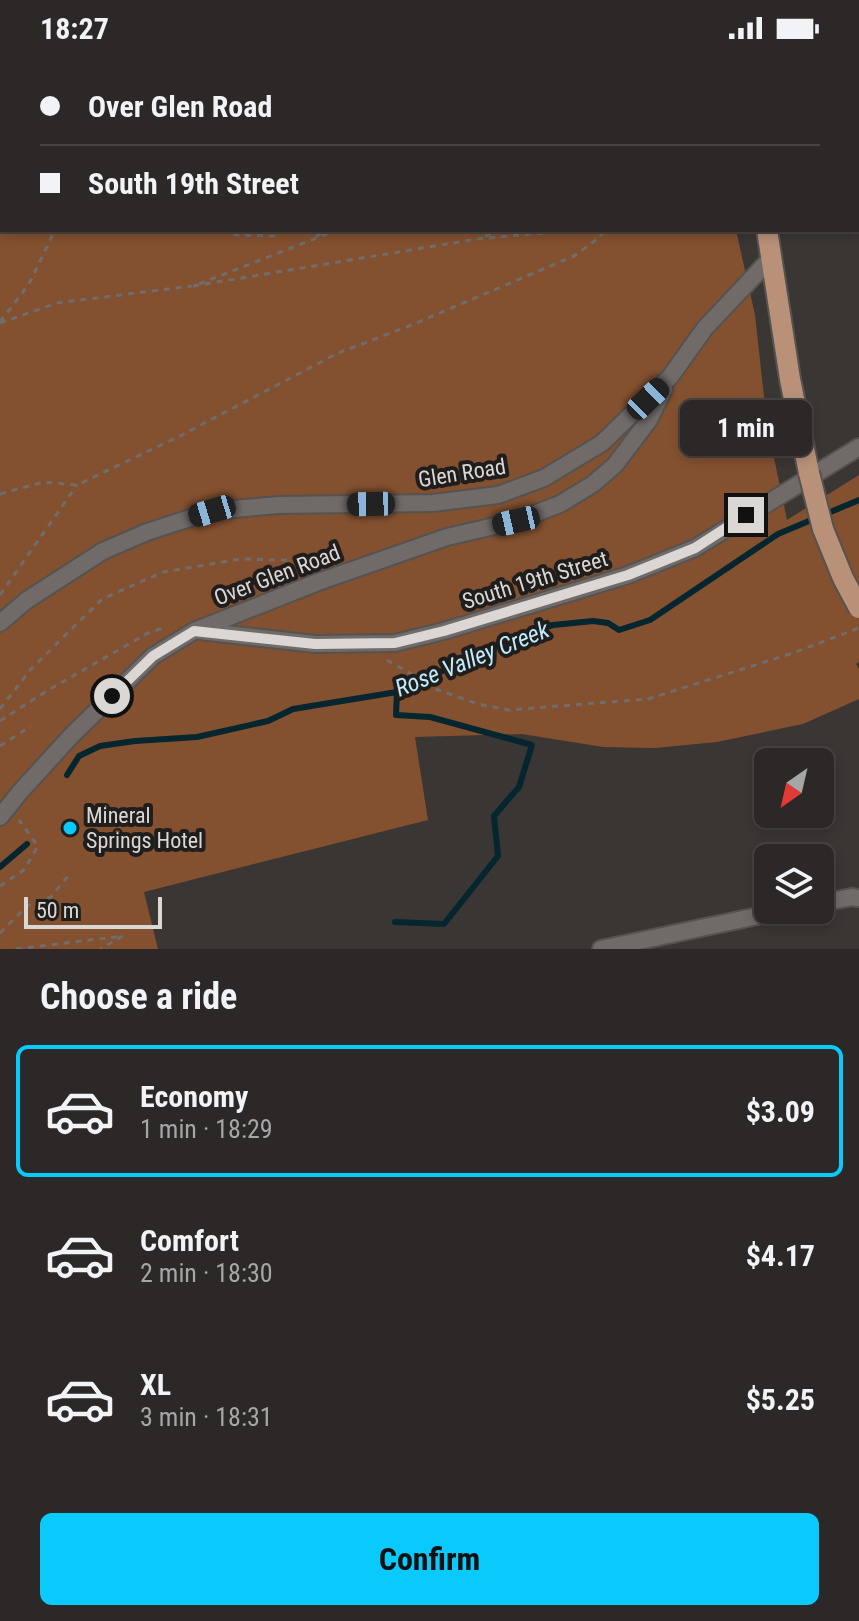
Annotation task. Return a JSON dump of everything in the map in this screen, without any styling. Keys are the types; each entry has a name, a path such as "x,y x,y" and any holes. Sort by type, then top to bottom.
{"main road":[{"path":"767,232 798,425 809,473 823,529 859,608"}],"street":[{"name":"Glen Road","path":"0,623 27,600 103,551 147,532 212,511 278,505 433,503 498,495 544,478 602,443 670,377 705,328 772,257"},
{"name":"Over Glen Road","path":"4,811 71,736 153,656 194,631 332,577 447,537 516,521 560,504 593,484 615,465 649,420 670,377"},
{"name":"South 19th Street","path":"194,631 315,644 395,643 444,631 628,575 695,548 859,447"},
{"path":"834,900 859,898"},
{"path":"601,949 634,945 754,917"}],"path":[{"path":"0,322 29,284 54,232"},
{"path":"228,232 273,236 276,232"},
{"path":"313,240 324,232"},
{"path":"193,286 332,232"},
{"path":"477,239 496,232"},
{"path":"0,322 57,303 193,286 477,239 545,232"},
{"path":"0,595 77,485 180,436 338,353 574,256 603,232"},
{"path":"0,494 43,482 77,485"},
{"path":"0,709 31,669 102,599 163,572 240,559 330,561"},
{"path":"424,685 478,704 509,710 648,699 793,653 859,628"},
{"path":"0,746 31,726"},
{"path":"0,886 24,870 38,846 4,811"},
{"path":"0,933 27,906 51,897 68,876"},
{"path":"16,949 123,936 100,949"}],"shaded area":[{"path":"0,232 736,232 755,315 767,424 787,520 859,475 859,662 856,664 859,669 859,699 803,724 717,742 655,748 603,747 522,734 415,737 428,820 144,892 158,949 0,949"}],"waterway":[{"name":"Rose Valley Creek","path":"67,775 79,756 100,746 197,737 268,721 293,709 397,692 519,635 553,625 593,621 608,623 619,630 650,620 778,534 859,500"},
{"path":"395,922 444,924 498,856 494,816 519,787 532,745 430,717 396,715 397,692"},
{"name":"Rose Valley Creek","path":"0,867 27,844"}],"place":[{"name":"Mineral Springs Hotel","path":"70,828"}],"route":[{"path":"112,696 153,656 194,631 315,644 395,643 628,575 695,548 746,515"}]}
